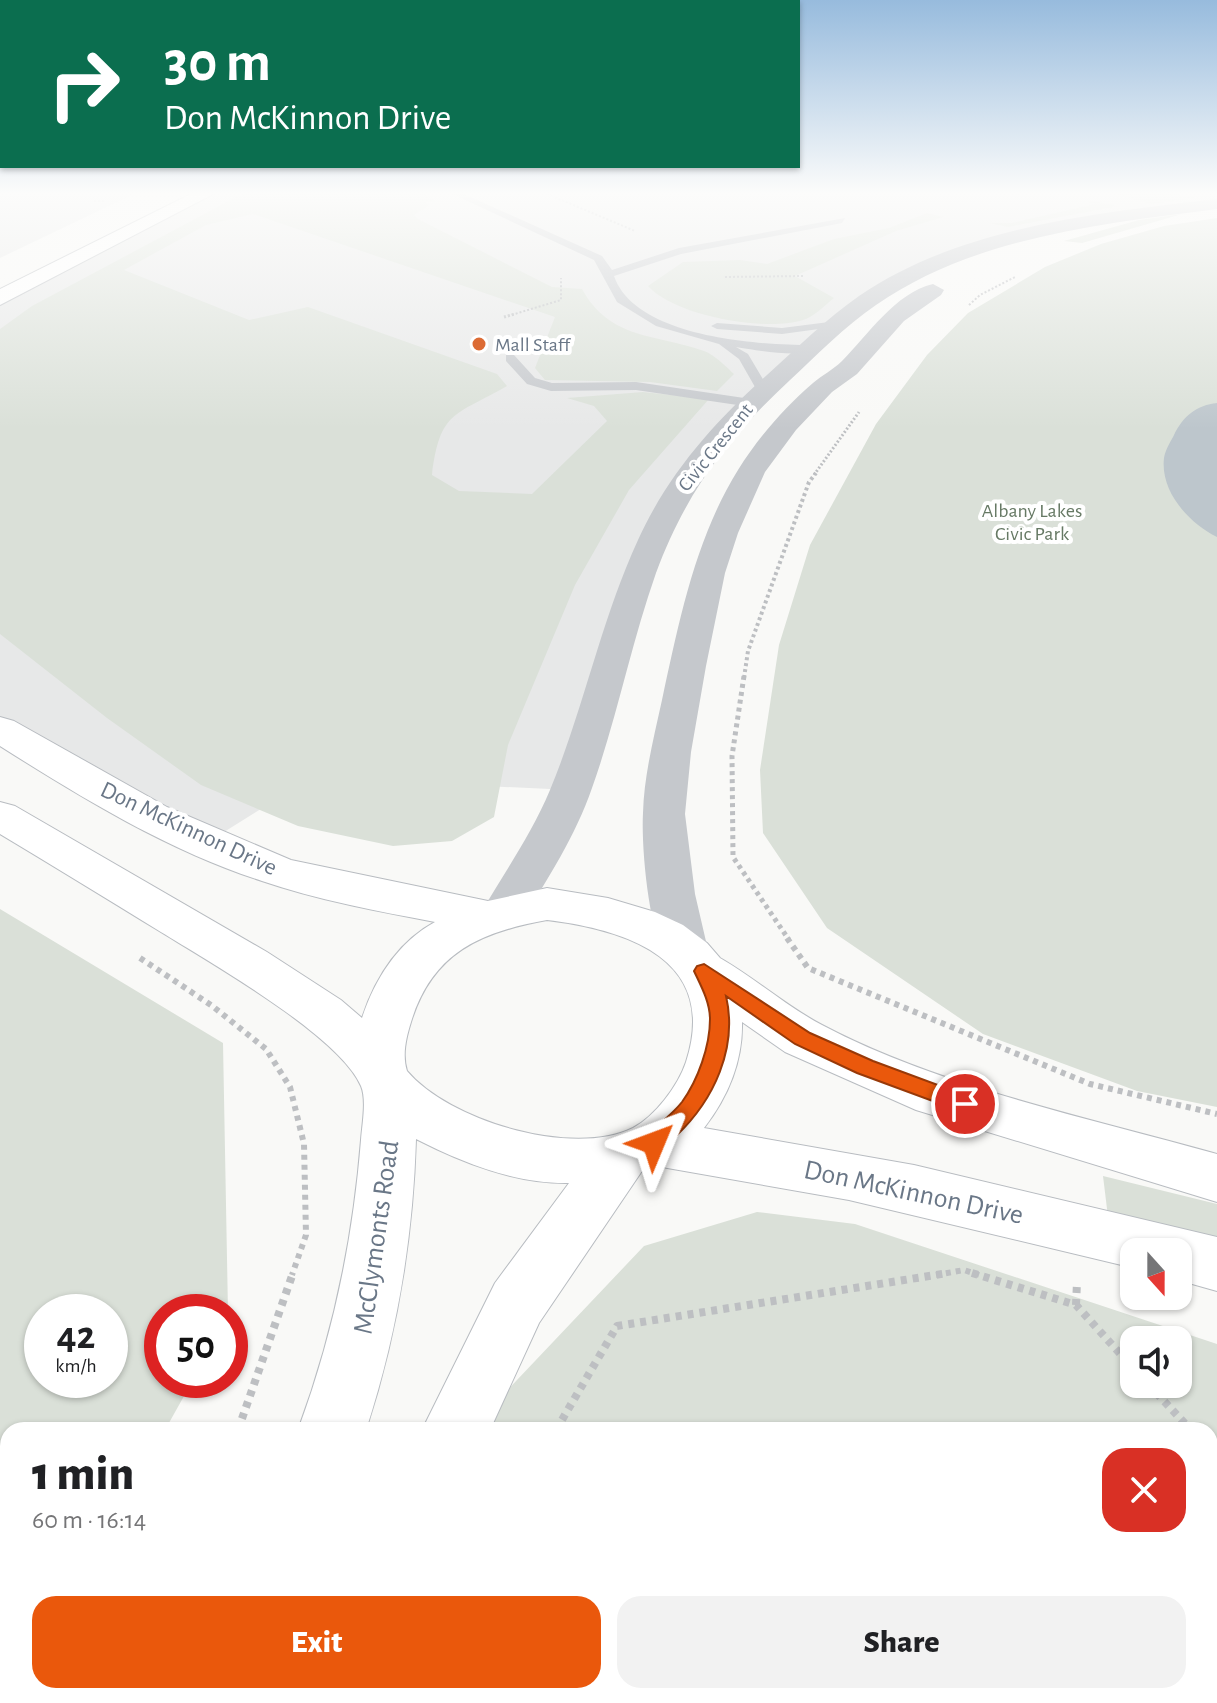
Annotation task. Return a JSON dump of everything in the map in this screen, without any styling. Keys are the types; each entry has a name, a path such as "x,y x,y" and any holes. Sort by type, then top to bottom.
{"main road":[{"path":"0,298 54,270"},
{"name":"Don McKinnon Drive","path":"0,729 128,803 248,861 335,885 495,914"},
{"path":"0,815 250,964 323,1013 383,1074"},
{"path":"495,914 547,904 623,916 657,930 694,961 803,1038 865,1067 935,1095 1217,1178"},
{"name":"McClymonts Road","path":"335,1422 365,1329 390,1165 383,1074 386,1018 401,981 419,956 447,934 495,914"},
{"path":"460,1422 517,1303 639,1148 689,1109 706,1079 720,1018 715,995 694,961"},
{"name":"Don McKinnon Drive","path":"383,1074 419,1113 456,1136 498,1151 543,1158 587,1158 639,1148 734,1154 894,1184 1120,1239"},
{"path":"1192,1258 1217,1264"}],"street":[{"name":"Civic Crescent","path":"694,961 672,894 664,814 671,752 709,573 736,499 759,460 786,424 837,324 879,293 929,270"},
{"name":"Civic Crescent","path":"495,914 557,821 571,790 636,583 671,504 688,476 757,397 817,368 848,369 883,329 911,304 972,270"},
{"path":"817,368 848,344 883,329"}],"lane":[{"path":"607,270 617,296 648,317 715,340 768,348 817,368"},
{"path":"610,274 621,270"},
{"path":"648,317 782,331 837,324"},
{"path":"735,328 790,340 817,368"},
{"path":"510,358 531,381 551,387 636,386 757,397 744,357 715,340"}],"path":[{"path":"504,317 561,300 561,274"},
{"path":"958,314 980,295 1023,274"},
{"path":"867,403 809,482 748,651 732,756 733,857 808,968 1090,1084 1217,1114"},
{"path":"131,952 211,1005 266,1049 290,1087 304,1144 306,1235 241,1422"},
{"path":"561,1422 617,1326 964,1270 1076,1305 1120,1354"},
{"path":"1161,1398 1184,1422"}],"shaded area":[{"path":"54,270 933,270 879,293 688,476 571,790 310,778 208,842 0,729 0,298"},
{"path":"1217,403 1217,537 1196,524 1178,505 1167,483 1164,458 1182,422 1197,409"}],"green space":[{"path":"99,270 125,270 249,320 308,307 497,374 507,386 453,417 440,438 432,475 459,491 532,494 607,421 594,406 567,398 643,392 709,399 629,490 575,585 508,745 494,817 452,841 393,846 298,826 201,785 107,718 0,634 0,329 32,306"},
{"path":"419,270 519,270 552,287 582,289 593,306 620,327 704,351 734,374 717,391 650,382 545,380 535,368 555,317"},
{"path":"671,270 807,270 795,276 834,298 803,320 767,324 721,319 699,313 661,297 648,286"},
{"name":"Albany Lakes Civic Park","path":"1039,270 1217,270 1217,1107 1137,1091 983,1034 827,928 763,833 760,770 779,645 810,545 876,424 927,355 968,313"},
{"path":"0,909 223,1043 228,1294 144,1294 144,1398 183,1398 169,1422 0,1422"},
{"path":"1103,1176 1217,1204 1217,1243 1108,1217"},
{"path":"757,1212 855,1224 1163,1326 1120,1326 1120,1398 1192,1398 1192,1336 1217,1344 1217,1422 488,1422 498,1400 644,1246"}],"place":[{"name":"Mall Staff","path":"479,344"}],"route":[{"path":"654,1143 689,1109 706,1079 715,1050 720,1018 715,995 704,971 803,1038 865,1067 965,1104"}]}
